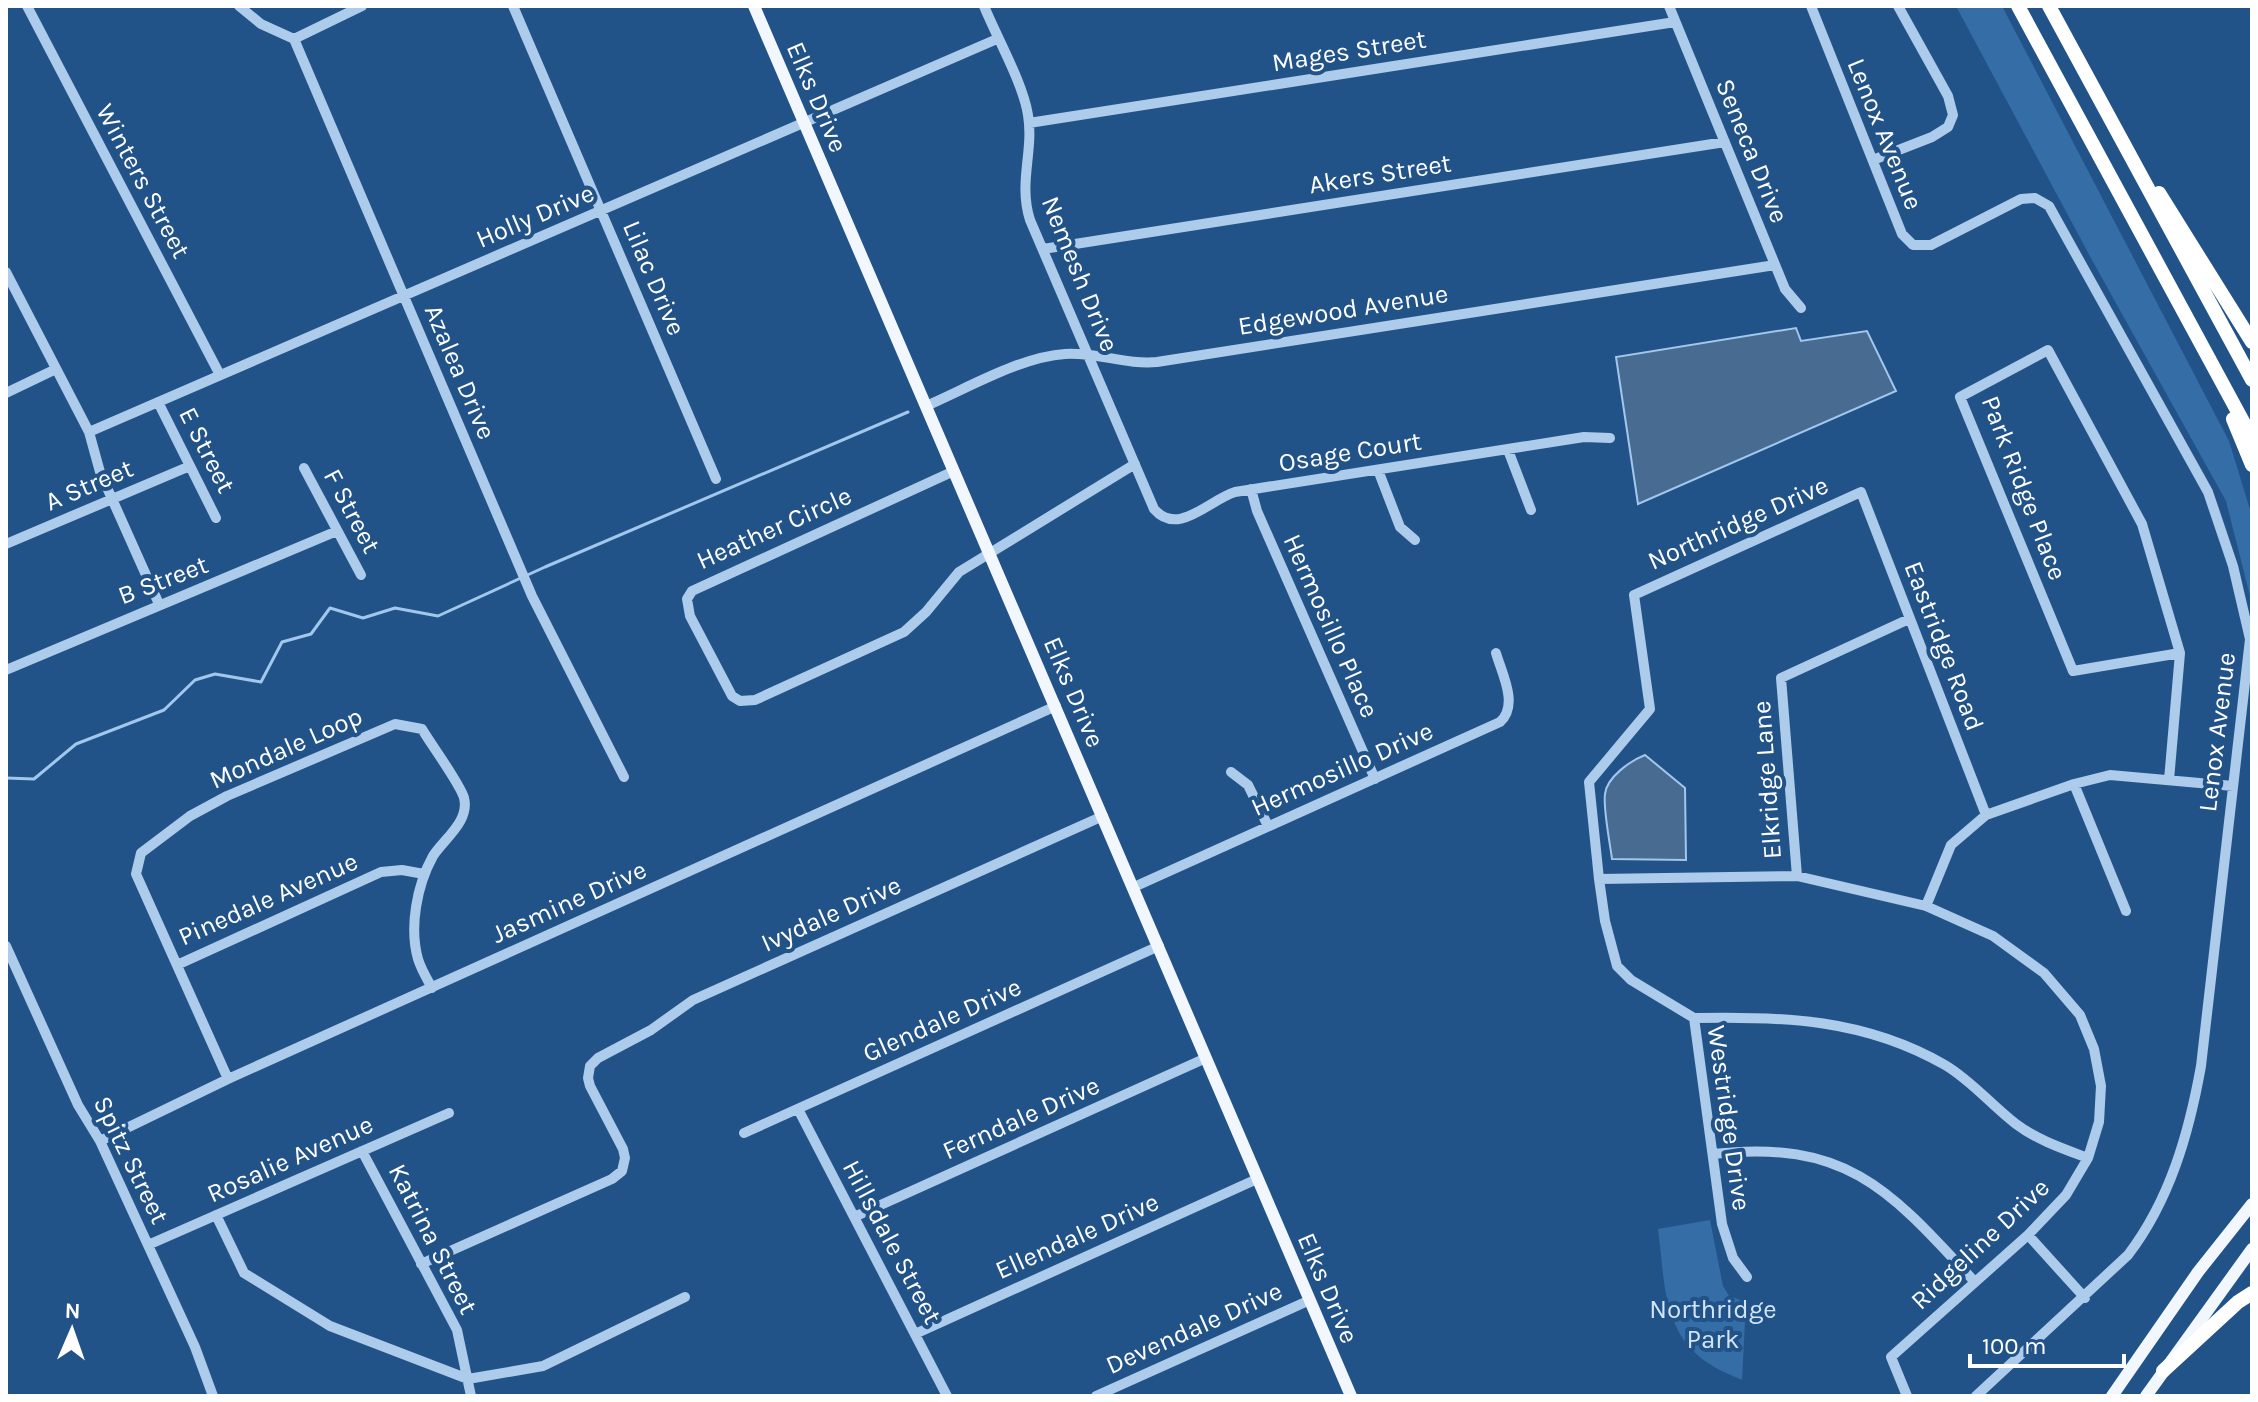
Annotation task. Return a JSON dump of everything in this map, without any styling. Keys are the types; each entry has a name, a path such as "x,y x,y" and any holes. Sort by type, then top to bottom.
{"highway":[{"path":"2018,6 2252,438"},
{"path":"2049,6 2252,380"},
{"path":"2119,135 2175,215 2252,342"},
{"path":"2192,323 2252,465"},
{"path":"2163,1371 2238,1302 2252,1293"}],"main road":[{"name":"Elks Drive","path":"754,6 1351,1396"},
{"path":"2112,1396 2198,1272 2252,1204"},
{"path":"2146,1396 2252,1249"}],"street":[{"name":"Winters Street","path":"27,6 220,375"},
{"path":"239,6 261,24 294,39 362,6"},
{"name":"Lilac Drive","path":"513,6 716,479"},
{"name":"Nemesh Drive","path":"984,6 1021,92 1029,123 1025,202 1135,464"},
{"name":"Seneca Drive","path":"1669,6 1788,295 1801,308"},
{"name":"Lenox Avenue","path":"1811,6 1902,234 1913,245 1931,245 2021,199 2035,198 2049,206 2208,492 2233,566 2250,639 2201,1066 2192,1116 2168,1185 2145,1233 2128,1255 1976,1396"},
{"path":"1873,160 1932,137 1948,127 1953,115 1948,96 1898,6"},
{"name":"Mages Street","path":"1029,123 1675,22"},
{"name":"Azalea Drive","path":"294,39 536,603 624,777"},
{"name":"Holly Drive","path":"89,432 997,39"},
{"name":"Akers Street","path":"1043,249 1725,142"},
{"name":"Edgewood Avenue","path":"926,406 1034,360 1066,354 1128,362 1157,362 1775,265"},
{"path":"6,272 89,432 100,472 159,604"},
{"name":"Park Ridge Place","path":"2169,780 2180,653 2142,524 2048,350 1960,397 2073,671 2180,653"},
{"path":"6,393 56,369"},
{"name":"E Street","path":"158,402 216,518"},
{"name":"Osage Court","path":"1135,464 1154,509 1167,519 1186,518 1223,496 1251,489 1584,437 1610,438"},
{"path":"1508,450 1531,510"},
{"path":"990,553 1135,464"},
{"name":"A Street","path":"6,544 190,466"},
{"name":"F Street","path":"304,468 361,575"},
{"path":"1378,470 1400,527 1415,540"},
{"name":"Heather Circle","path":"954,471 695,588 687,599 690,616 732,696 740,701 749,701 904,632 926,612 953,576 990,553"},
{"name":"Hermosillo Place","path":"1251,489 1257,511 1375,779"},
{"name":"Northridge Drive","path":"1634,595 1861,492"},
{"name":"Eastridge Road","path":"1861,492 1986,815"},
{"name":"B Street","path":"6,670 337,531"},
{"name":"Westridge Drive","path":"1634,595 1650,709 1589,782 1599,879 1617,966 1631,980 1694,1018 1722,1224 1733,1258 1747,1277"},
{"name":"Elkridge Lane","path":"1797,876 1781,678 1909,619"},
{"name":"Hermosillo Drive","path":"1134,887 1504,718 1509,710 1509,699 1496,653"},
{"name":"Jasmine Drive","path":"100,1141 228,1079 1056,706"},
{"name":"Mondale Loop","path":"228,1079 136,874 141,853 190,816 227,796 395,724 422,729 465,798 463,819 435,853 424,874 415,925 418,959 432,988"},
{"path":"1231,772 1248,785 1268,826"},
{"path":"1926,906 1951,845 1986,815 2074,784 2110,775 2233,786"},
{"path":"2074,784 2126,911"},
{"name":"Ivydale Drive","path":"421,1264 612,1179 630,1168 584,1069 598,1058 651,1030 693,1000 1103,816"},
{"name":"Pinedale Avenue","path":"177,965 381,872 402,870 424,874"},
{"name":"Ridgeline Drive","path":"1599,879 1797,876 1926,906 1993,936 2044,973 2080,1015 2094,1049 2101,1086 2099,1122 2088,1158 2066,1195 2028,1235 1891,1357 1907,1396"},
{"name":"Spitz Street","path":"6,946 78,1105 100,1141 195,1347 213,1396"},
{"name":"Glendale Drive","path":"744,1133 1159,946"},
{"path":"1694,1018 1744,1017 1827,1022 1888,1039 1945,1065 1982,1092 2017,1125 2050,1143 2088,1158"},
{"name":"Ferndale Drive","path":"854,1217 1206,1058"},
{"name":"Hillsdale Street","path":"798,1109 947,1396"},
{"name":"Rosalie Avenue","path":"148,1245 449,1113"},
{"name":"Katrina Street","path":"362,1151 457,1330 471,1396"},
{"path":"1713,1154 1785,1153 1836,1164 1854,1172 1886,1192 1915,1217 1974,1281"},
{"name":"Ellendale Drive","path":"915,1334 1257,1179"},
{"path":"216,1215 244,1273 330,1326 468,1379 543,1366 685,1297"},
{"path":"2028,1235 2085,1298"},
{"name":"Devendale Drive","path":"1096,1396 1310,1300"}],"green space":[{"path":"1956,6 2002,6 2229,441 2252,516 2252,604 2226,501"},
{"name":"Northridge Park","path":"1710,1220 1723,1286 1729,1296 1746,1302 1742,1380 1712,1366 1693,1350 1681,1336 1668,1303 1658,1229"}],"shaded area":[{"path":"1796,328 1801,341 1867,331 1896,391 1638,504 1616,357"},
{"path":"1645,755 1685,788 1686,860 1612,859 1605,794 1620,770"}],"waterway":[{"path":"6,778 34,779 76,744 164,710 195,680 215,674 261,682 282,642 311,634 330,608 363,618 395,608 438,616 908,412"}]}
